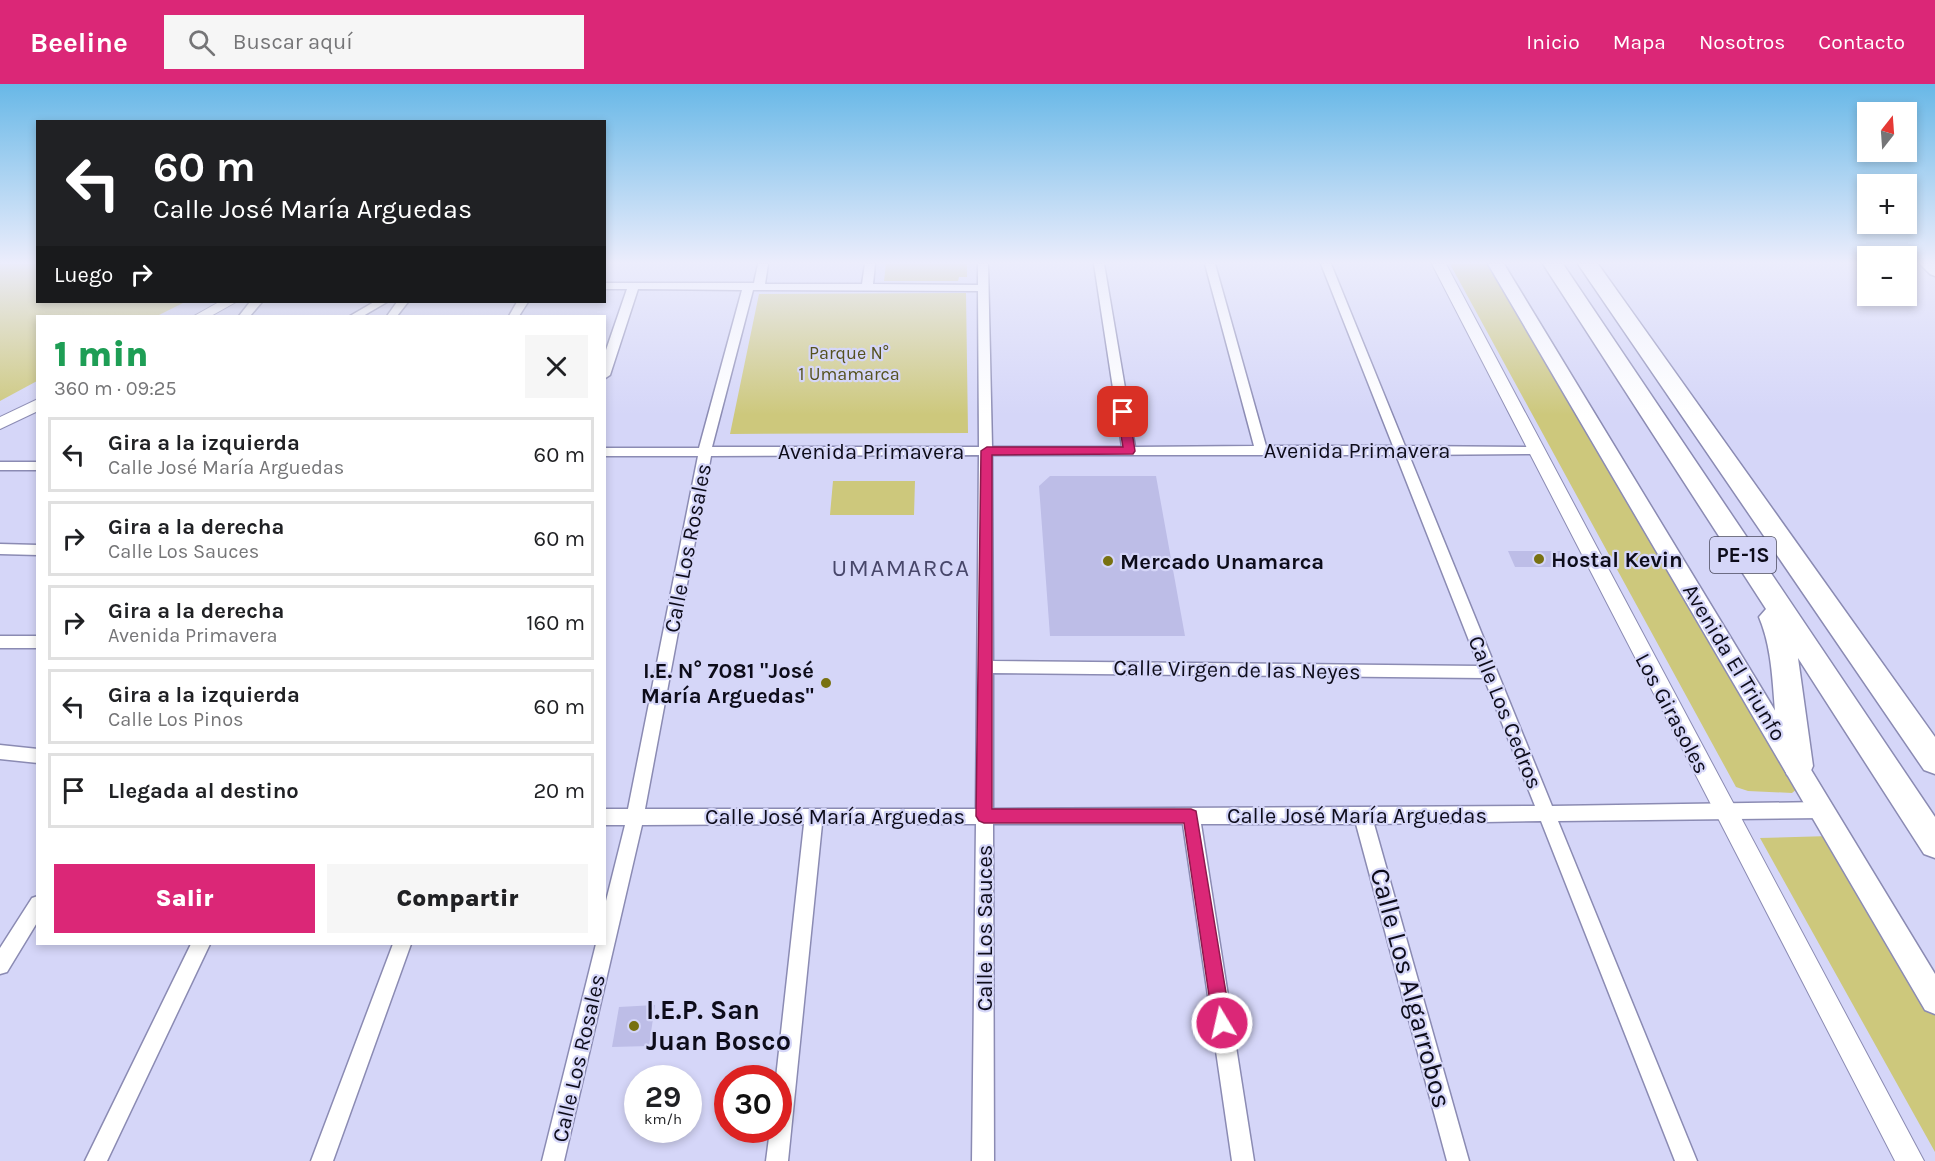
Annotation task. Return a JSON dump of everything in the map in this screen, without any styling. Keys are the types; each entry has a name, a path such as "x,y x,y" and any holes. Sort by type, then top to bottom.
{"highway":[{"name":"PE-1S","path":"1586,314 1935,844"},
{"name":"PE-1S","path":"1623,314 1935,760"},
{"path":"1740,551 1779,632 1785,660 1788,708 1798,766"}],"main road":[{"name":"Avenida El Triunfo","path":"1527,314 1798,766 1935,1000"}],"street":[{"path":"606,369 624,314"},
{"name":"Calle Los Rosales","path":"606,939 635,817 705,452 745,314"},
{"name":"Calle Los Sauces","path":"983,1161 987,451 984,314"},
{"path":"1107,314 1129,451"},
{"path":"1224,314 1261,450"},
{"name":"Calle Los Cedros","path":"1346,314 1686,1161"},
{"name":"Los Girasoles","path":"1465,314 1534,450 1910,1161"},
{"path":"0,424 36,405"},
{"name":"Avenida Primavera","path":"606,452 1534,450"},
{"path":"0,466 36,466"},
{"path":"0,549 36,550"},
{"path":"0,642 36,642"},
{"name":"Calle Virgen de las Neyes","path":"984,667 1489,672"},
{"path":"0,752 36,756"},
{"name":"Calle José María Arguedas","path":"606,817 1363,816 1822,810"},
{"path":"777,1161 814,816"},
{"path":"1191,816 1243,1161"},
{"name":"Calle Los Algarrobos","path":"1363,816 1458,1161"},
{"path":"0,965 36,907"},
{"path":"96,1161 201,945"},
{"path":"322,1161 402,945"},
{"name":"Calle Los Rosales","path":"553,1161 604,945"}],"green space":[{"path":"0,314 160,314 36,315 36,382 0,401"},
{"name":"Parque N° 1 Umamarca","path":"755,314 966,314 968,433 730,434"},
{"path":"1477,314 1521,314 1798,788 1792,793 1748,791 1736,787"},
{"path":"833,481 915,481 914,515 830,515"},
{"path":"1830,836 1935,1013 1935,1152 1760,838"}],"building":[{"name":"Mercado Unamarca","path":"1050,476 1156,476 1185,636 1050,636 1039,486"},
{"name":"Hostal Kevin","path":"1508,551 1562,551 1570,567 1515,567"},
{"name":"I.E.P. San Juan Bosco","path":"655,1005 649,1046 612,1047 619,1007"}],"place":[{"name":"Hostal Kevin","path":"1539,559"},
{"name":"Mercado Unamarca","path":"1108,561"},
{"name":"I.E. N° 7081 \"José María Arguedas\"","path":"826,683"},
{"name":"I.E.P. San Juan Bosco","path":"634,1026"}],"district":[{"name":"UMAMARCA","path":"901,568"}],"route":[{"path":"1123,412 1129,451 987,451 984,816 1191,816 1222,1023"}]}
